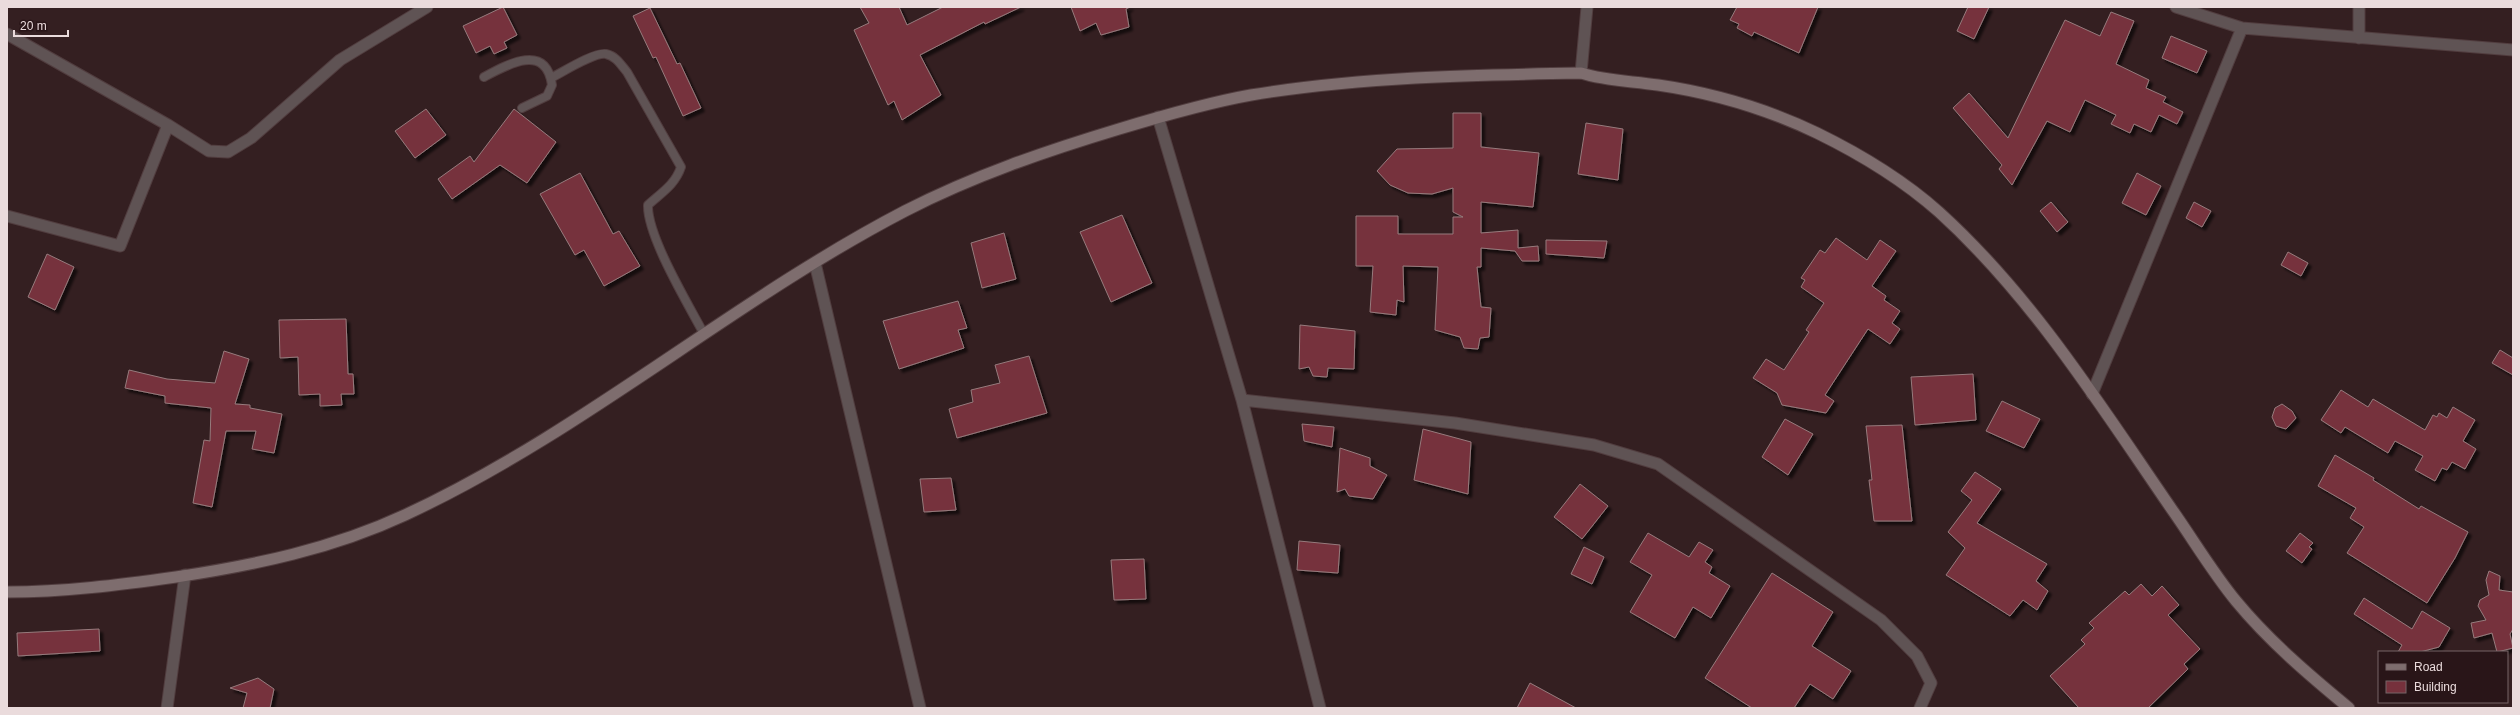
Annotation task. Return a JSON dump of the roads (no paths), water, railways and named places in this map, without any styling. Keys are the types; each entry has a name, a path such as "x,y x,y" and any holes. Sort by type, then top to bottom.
{"main road":[{"path":"7,592 61,592 185,575 292,556 403,516 498,465 582,414 815,263 905,211 951,189 1065,145 1158,117 1246,96 1369,80 1458,75 1581,73 1601,79 1657,84 1708,94 1757,108 1818,133 1881,168 1938,211 1992,266 2033,315 2092,394 2236,600 2277,646 2349,708"}],"street":[{"path":"7,34 168,125 209,152 228,152 251,138 340,60 428,7"},
{"path":"1581,73 1587,7"},
{"path":"2176,7 2242,28 2513,50"},
{"path":"2359,7 2360,38"},
{"path":"2092,394 2242,28"},
{"path":"1158,117 1242,400 1320,708"},
{"path":"7,216 120,246 168,125"},
{"path":"815,263 920,708"},
{"path":"1242,400 1478,427 1594,445 1658,464 1881,620 1917,656 1931,683 1920,708"},
{"path":"167,708 185,575"}],"lane":[{"path":"551,78 595,56 605,54 616,58 627,72 681,167 673,183 648,205 648,218 659,246 704,334"},
{"path":"484,77 515,62 531,58 540,63 551,78 552,85 546,96 522,108"}]}
